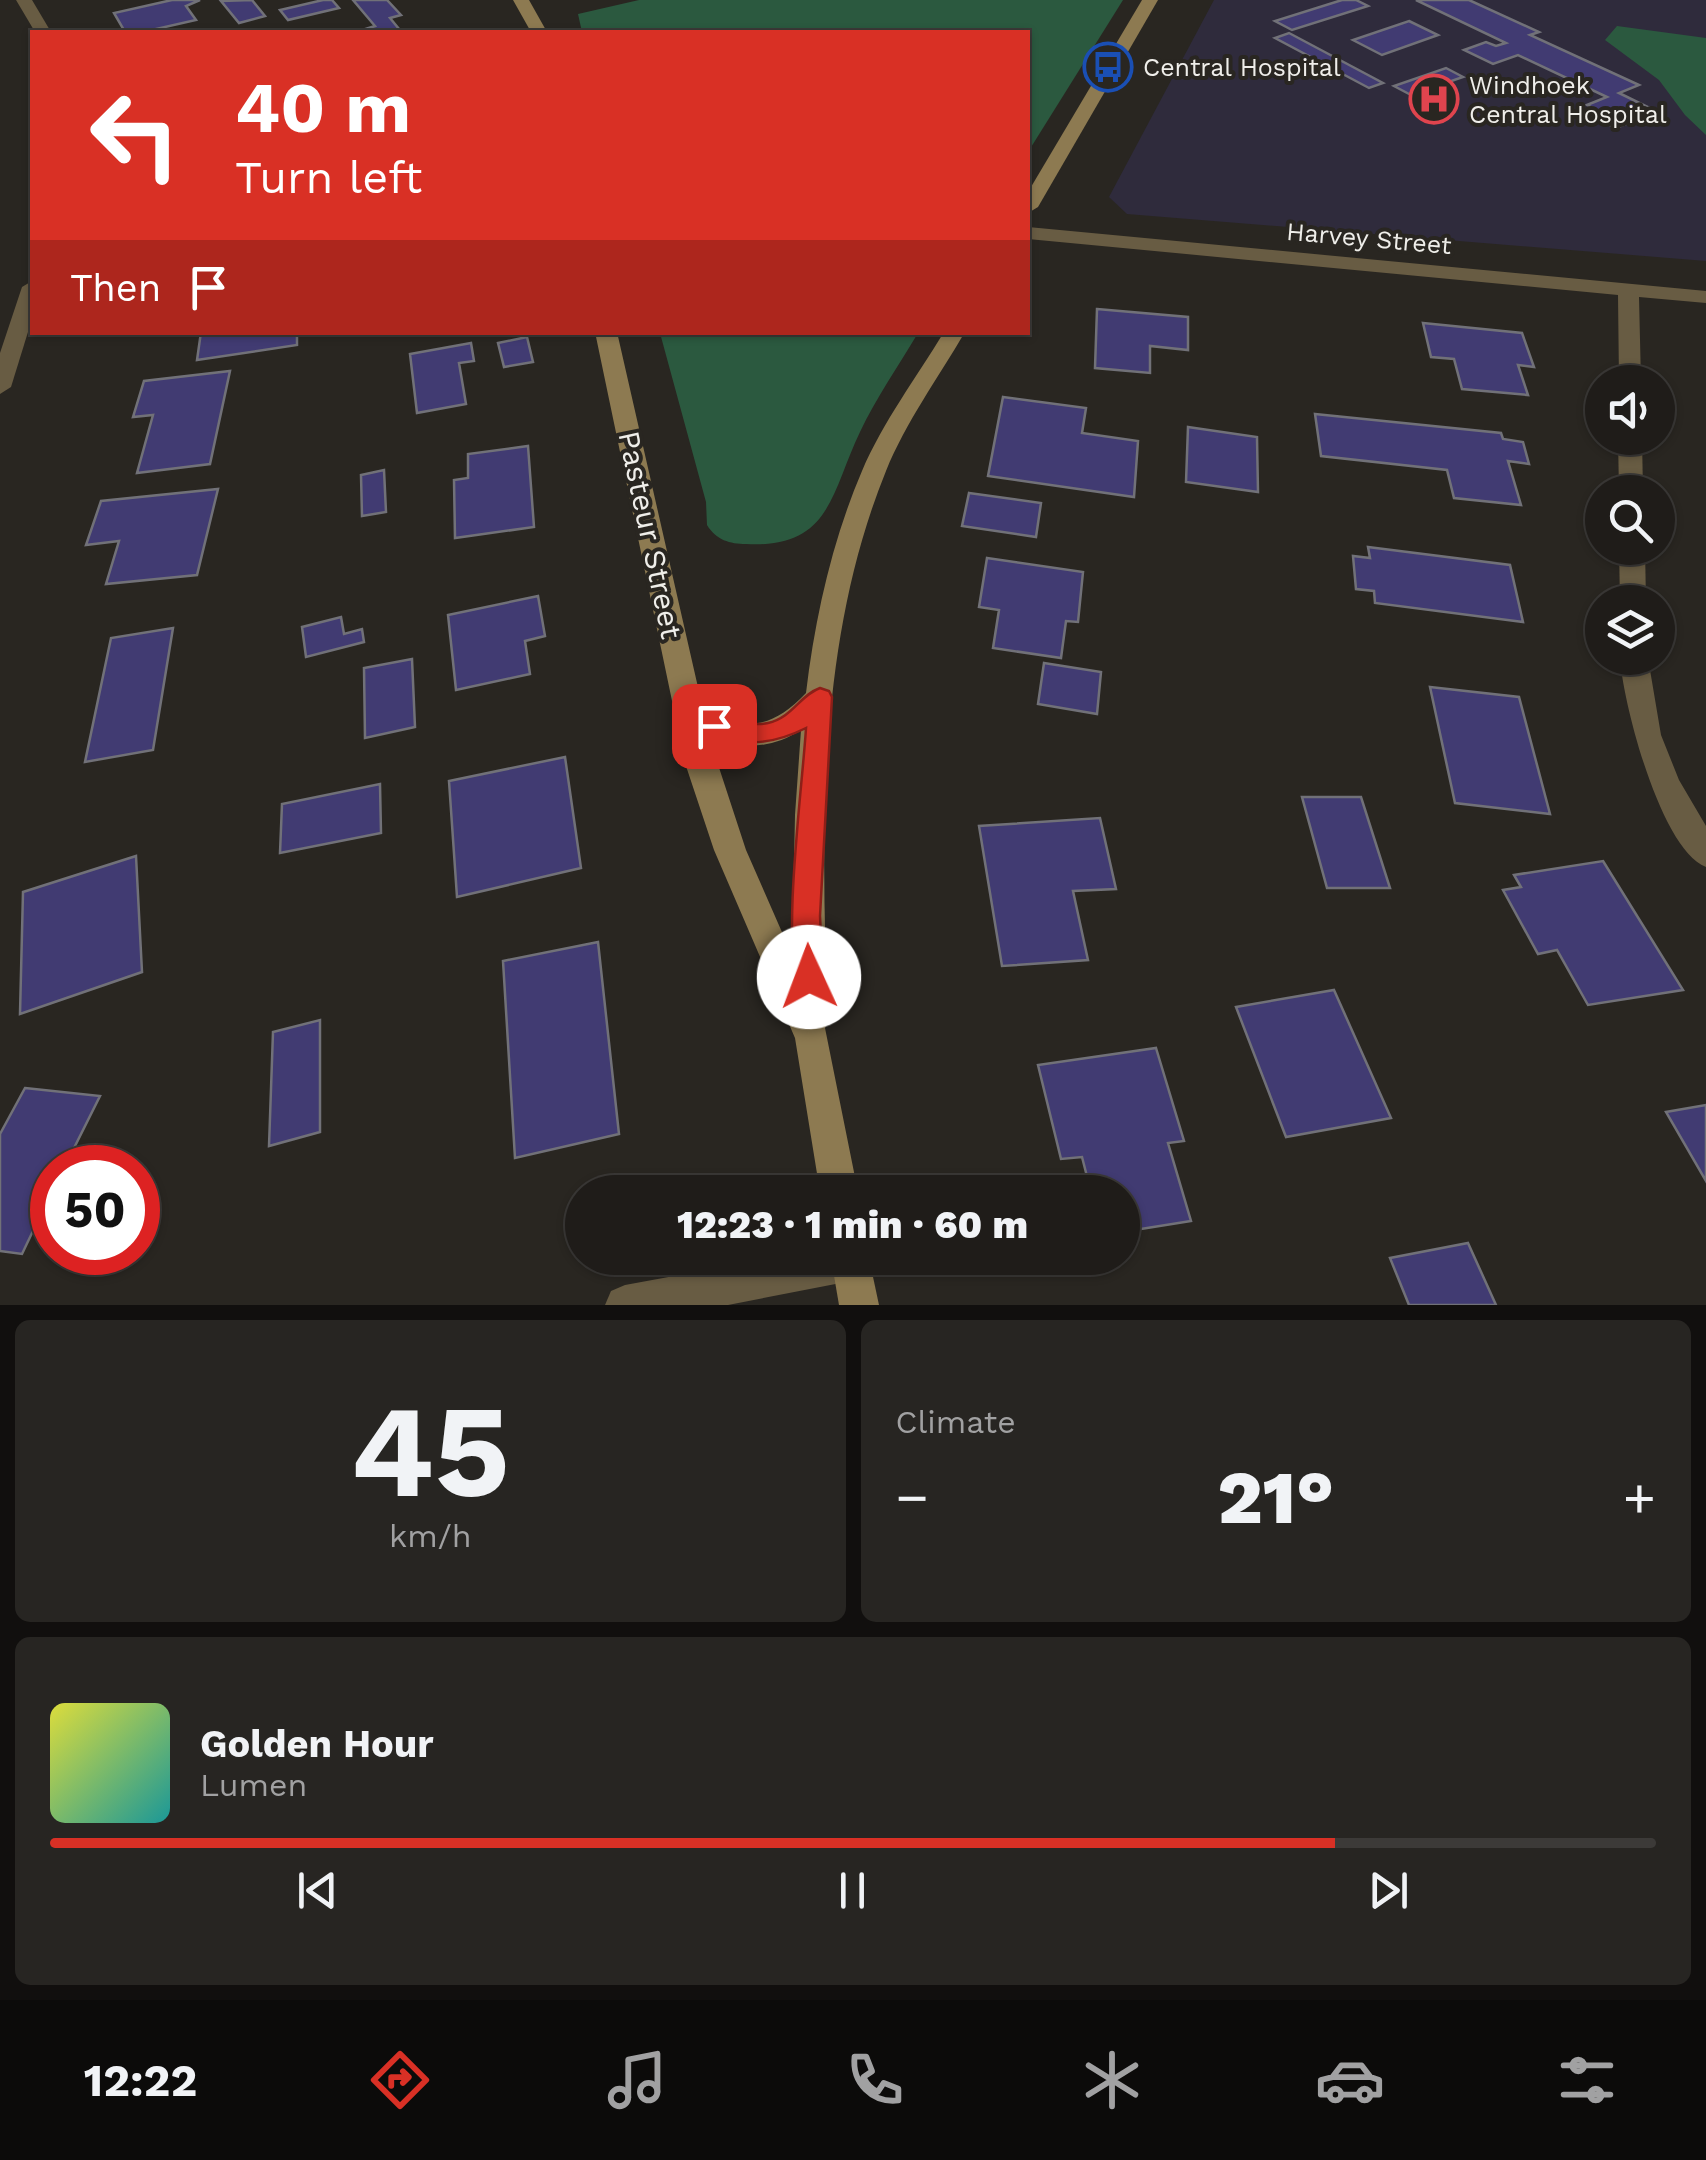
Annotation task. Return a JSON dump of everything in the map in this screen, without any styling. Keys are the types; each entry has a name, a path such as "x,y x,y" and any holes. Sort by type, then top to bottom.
{"main road":[{"path":"521,0 538,30"},
{"path":"1030,203 1150,0"},
{"name":"Pasteur Street","path":"607,335 700,763 730,850 812,1038 836,1175"},
{"path":"812,1038 806,916 820,697 836,593 858,514 900,420 953,335"},
{"path":"685,700 714,726 747,736 777,732 802,719 820,697"},
{"path":"854,1275 859,1305"}],"street":[{"path":"24,0 42,30"},
{"name":"Harvey Street","path":"1030,234 1706,297"},
{"path":"1628,290 1630,365"},
{"path":"0,387 30,293"},
{"path":"1634,675 1645,731 1662,777 1706,853"},
{"path":"626,1305 776,1275"}],"shaded area":[{"name":"Windhoek Central Hospital","path":"1214,0 1706,0 1706,261 1127,214 1109,197"}],"green space":[{"path":"639,0 1123,0 1030,149 1030,30 582,30 578,14"},
{"path":"1617,26 1706,38 1706,135 1659,80 1605,40"},
{"path":"661,335 917,335 866,419 834,495 812,527 796,537 774,543 734,543 715,534 707,525 706,502"}],"building":[{"path":"172,0 200,0 186,6 196,20 152,30 124,30 114,13"},
{"path":"252,0 265,16 239,23 221,1"},
{"path":"332,0 339,8 288,20 280,10"},
{"path":"353,0 387,0 401,15 390,18 399,29 362,30 375,26"},
{"path":"1342,0 1356,0 1368,6 1292,30 1275,21"},
{"path":"1416,0 1469,0 1539,32 1530,35 1639,85 1619,93 1650,108 1642,111 1649,115 1616,128 1586,114 1597,110 1587,105 1607,97 1518,55 1493,64 1464,50 1486,42 1496,46 1506,43"},
{"path":"1409,21 1438,35 1382,55 1353,40"},
{"path":"1289,33 1383,83 1369,88 1275,38"},
{"path":"1446,68 1463,77 1411,95 1394,86"},
{"path":"1097,309 1188,317 1188,350 1150,346 1150,373 1095,368"},
{"path":"1423,323 1522,333 1534,367 1518,365 1528,395 1462,389 1454,359 1431,357"},
{"path":"201,335 297,335 297,345 197,360"},
{"path":"527,337 533,362 504,367 498,343"},
{"path":"471,343 474,361 459,363 466,404 417,413 410,354"},
{"path":"230,371 210,464 137,473 153,415 133,417 144,381"},
{"path":"1003,397 1086,408 1082,433 1138,441 1134,497 988,476"},
{"path":"1315,414 1501,433 1503,439 1523,442 1529,464 1508,461 1521,505 1454,498 1447,470 1321,456"},
{"path":"1188,427 1257,437 1258,492 1186,482"},
{"path":"528,446 534,527 455,538 454,480 468,478 468,454"},
{"path":"384,470 386,512 362,516 361,475"},
{"path":"218,489 197,575 106,584 119,541 86,545 101,501"},
{"path":"969,493 1041,503 1036,537 962,526"},
{"path":"1368,547 1510,565 1523,622 1375,603 1374,591 1356,589 1353,556 1370,558"},
{"path":"987,558 1083,572 1078,622 1066,621 1061,658 993,648 999,610 979,607"},
{"path":"538,596 545,636 525,641 530,674 456,690 448,615"},
{"path":"341,617 344,634 362,629 364,642 306,657 302,627"},
{"path":"173,628 153,750 85,762 111,638"},
{"path":"412,659 415,727 365,738 364,668"},
{"path":"1044,663 1101,672 1097,714 1038,704"},
{"path":"1430,687 1519,697 1550,814 1455,803"},
{"path":"565,757 581,868 457,897 449,781"},
{"path":"380,784 381,833 280,853 282,804"},
{"path":"1302,797 1361,797 1390,888 1327,888"},
{"path":"1100,818 1116,889 1073,891 1088,960 1002,966 979,826"},
{"path":"136,856 142,972 20,1014 23,892"},
{"path":"1603,861 1683,990 1588,1005 1557,950 1538,954 1503,890 1521,887 1514,875"},
{"path":"598,942 619,1134 515,1158 503,961"},
{"path":"1334,990 1391,1118 1286,1137 1236,1007"},
{"path":"320,1020 320,1132 269,1146 273,1032"},
{"path":"1156,1048 1184,1141 1168,1143 1191,1221 1140,1229 1140,1175 1087,1175 1082,1157 1061,1159 1038,1065"},
{"path":"25,1088 100,1096 76,1145 30,1145 30,1237 22,1254 0,1251 0,1134"},
{"path":"1706,1105 1706,1181 1666,1112"},
{"path":"1468,1243 1496,1305 1409,1305 1390,1258"}],"place":[{"name":"Central Hospital","path":"1108,67"},
{"name":"Windhoek Central Hospital","path":"1434,99"}],"route":[{"path":"714,726 747,736 777,732 802,719 820,697 806,916 809,977"}]}
